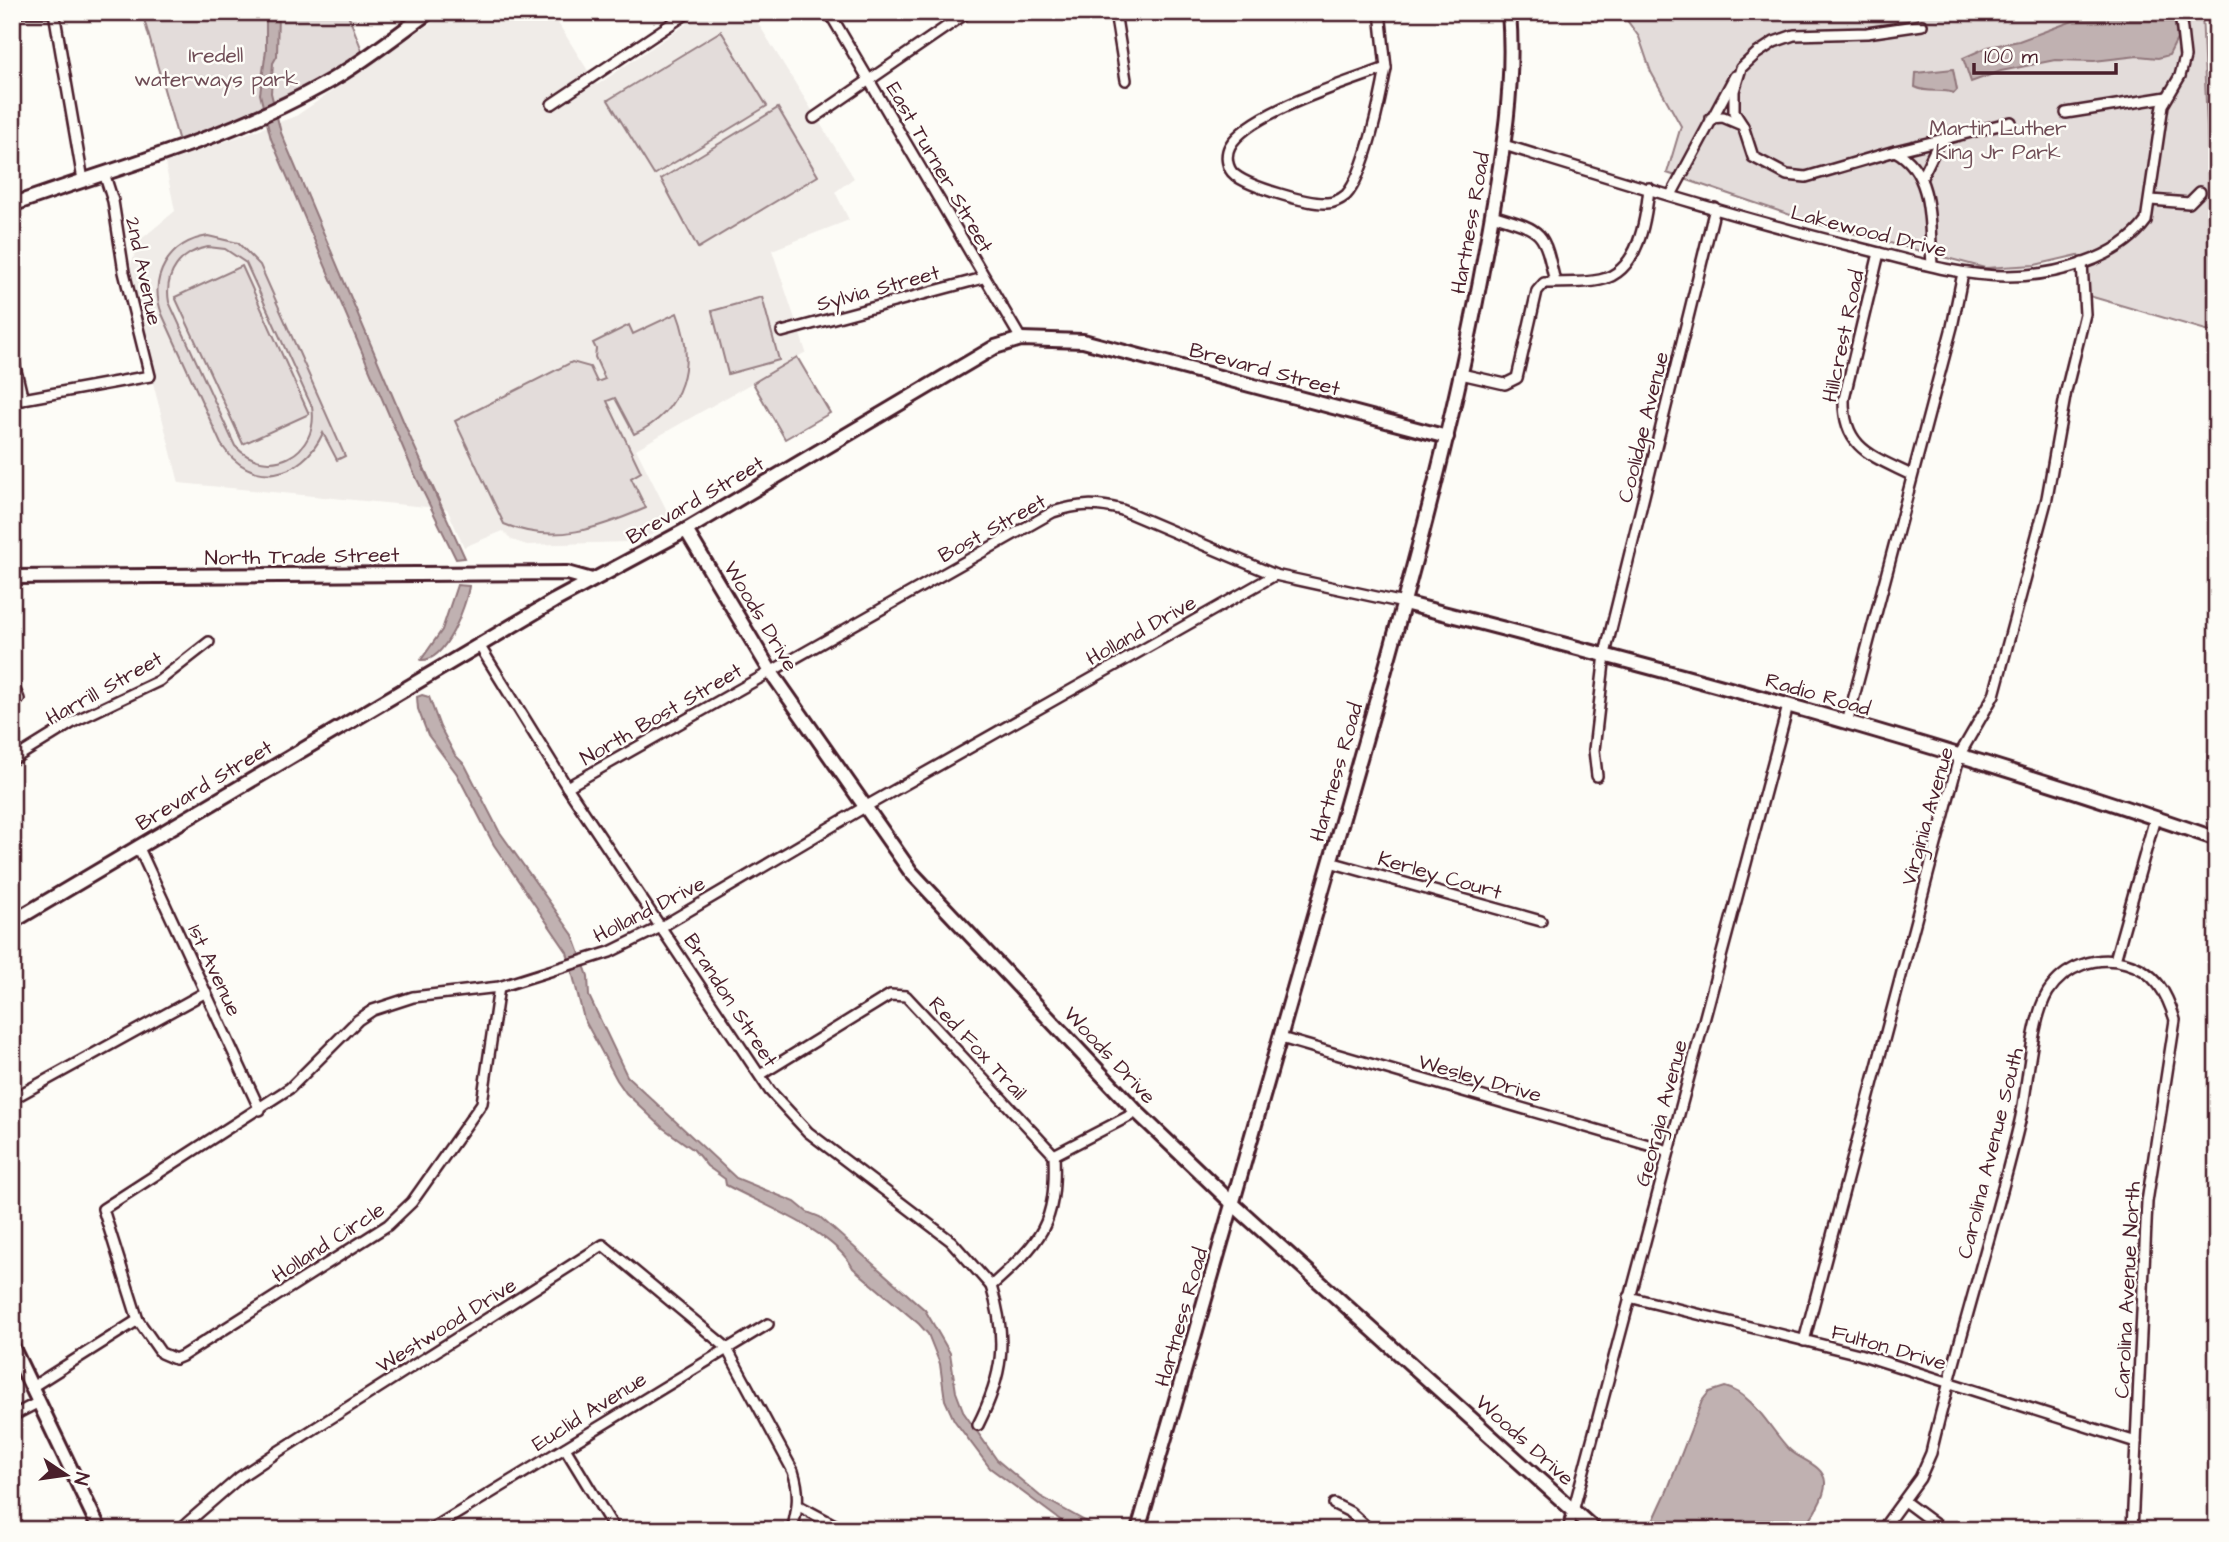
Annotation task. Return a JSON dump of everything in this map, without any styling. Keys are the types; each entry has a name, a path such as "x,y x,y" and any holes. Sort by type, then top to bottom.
{"street":[{"path":"17,12 54,12 83,180"},
{"path":"12,205 273,111 354,66 429,12"},
{"path":"552,104 689,12"},
{"name":"East Turner Street","path":"829,12 1021,339"},
{"path":"814,118 968,12"},
{"path":"1115,12 1126,80"},
{"path":"1380,12 1386,68 1363,156 1345,196 1331,203 1315,202 1244,181 1233,173 1227,161 1229,148 1258,123 1279,109 1386,68"},
{"name":"Hartness Road","path":"1138,1530 1234,1205 1404,603 1447,437 1504,145 1511,96 1509,12"},
{"name":"Lakewood Drive","path":"1504,145 1715,208 1879,253 1964,272 2008,276 2082,262 2116,248 2137,234 2146,221 2160,122 2167,97 2180,76 2185,57 2180,12"},
{"path":"1671,195 1710,118 1741,68 1774,42 1794,35 1867,33 1922,25"},
{"path":"1741,68 1734,113 1743,126 1753,157 1787,175 1807,177 1895,151 2011,122"},
{"path":"2066,113 2167,97"},
{"path":"1710,118 1723,117 1743,126"},
{"path":"1932,265 1922,177 1940,140"},
{"path":"1895,151 1904,156 1922,177"},
{"name":"2nd Avenue","path":"23,400 150,376 124,272 113,201 103,173"},
{"path":"1461,374 1504,384 1514,382 1519,373 1537,291 1545,283 1603,280 1614,274 1637,246 1644,231 1649,188"},
{"path":"2151,200 2189,203 2200,192"},
{"name":"Coolidge Avenue","path":"1597,776 1594,750 1605,654 1715,208"},
{"path":"1492,215 1539,233 1546,244 1555,282"},
{"name":"Hillcrest Road","path":"1879,253 1844,399 1844,420 1851,439 1866,453 1912,475"},
{"name":"Virginia Avenue","path":"1804,1340 1960,754 1994,695 2048,498 2066,391 2085,314 2085,277 2082,262"},
{"path":"1847,723 1952,327 1964,272"},
{"name":"Sylvia Street","path":"782,332 983,278"},
{"name":"Brevard Street","path":"12,922 479,645 686,530 995,347 1021,339 1052,338 1093,343 1447,437"},
{"path":"12,354 23,400 12,401"},
{"name":"Bost Street","path":"771,672 1053,512 1076,505 1099,504 1122,510 1276,575 1404,603"},
{"name":"Woods Drive","path":"686,530 771,672 911,872 1137,1112 1234,1205 1595,1530"},
{"name":"North Trade Street","path":"12,577 567,573 592,580"},
{"name":"Holland Drive","path":"138,1320 103,1209 260,1110 290,1088 358,1020 373,1010 413,997 499,987 586,960 661,927 863,807 1276,575"},
{"name":"Radio Road","path":"1404,603 1605,654 1960,754 2217,839"},
{"name":"Harrill Street","path":"12,760 75,721 159,681 209,642"},
{"name":"Brandon Street","path":"479,645 567,787 783,1107 808,1132 951,1241 991,1286"},
{"name":"North Bost Street","path":"567,787 771,672"},
{"path":"12,683 19,699"},
{"name":"Georgia Avenue","path":"1568,1530 1788,706"},
{"path":"2115,960 2155,818"},
{"name":"1st Avenue","path":"138,846 260,1110"},
{"name":"Kerley Court","path":"1330,862 1541,922"},
{"name":"Carolina Avenue South","path":"1882,1530 1920,1479 1931,1454 1948,1382 2010,1162 2039,1014 2047,994 2059,978 2076,967 2095,960 2115,960"},
{"name":"Carolina Avenue North","path":"2115,960 2137,966 2155,979 2169,998 2175,1020 2147,1202 2133,1530"},
{"name":"Holland Circle","path":"138,1320 167,1358 183,1356 401,1214 482,1103 499,987"},
{"path":"12,1099 206,992"},
{"name":"Red Fox Trail","path":"760,1075 890,995 906,996 1054,1155"},
{"name":"Wesley Drive","path":"1281,1038 1669,1151"},
{"path":"978,1425 997,1380 1003,1349 1001,1317 991,1286 1031,1250 1051,1213 1056,1188 1054,1155 1137,1112"},
{"name":"Westwood Drive","path":"179,1530 249,1471 603,1245 726,1347"},
{"name":"Fulton Drive","path":"1629,1297 1859,1354 2136,1442"},
{"path":"32,1387 138,1320"},
{"name":"Euclid Avenue","path":"430,1530 726,1347 768,1324"},
{"path":"12,1346 100,1530"},
{"path":"726,1347 793,1471 799,1506 792,1530"},
{"path":"12,1416 39,1402"},
{"path":"565,1448 615,1530"},
{"path":"1904,1501 1942,1530"},
{"path":"1334,1504 1350,1512 1370,1530"},
{"path":"799,1506 844,1530"}],"shaded area":[{"path":"266,12 278,12 277,56 273,63 271,93 281,133 410,437 465,558 456,559 413,471 271,139 260,94 266,50"},
{"path":"447,12 551,12 597,85 704,12 751,12 854,178 835,192 849,220 772,250 806,352 636,449 669,515 664,528 651,535 627,542 527,545 512,540 503,531 464,547 447,509 179,483 126,279 139,241 175,211 165,163 296,116"},
{"path":"2097,12 2173,12 2177,39 2169,55 2158,58 2138,56 2094,61 2055,60 2001,71 1971,82 1963,58 1988,47 2019,41"},
{"path":"1953,69 1957,90 1954,93 1915,87 1916,73"},
{"path":"457,585 469,586 459,619 439,652 421,660 442,630"},
{"path":"417,697 429,697 440,727 455,755 465,765 499,831 573,935 588,976 589,996 627,1076 736,1178 795,1202 807,1212 820,1217 925,1310 950,1353 956,1392 964,1413 997,1460 1040,1496 1101,1530 1077,1530 990,1468 954,1420 945,1400 940,1364 928,1334 919,1324 853,1268 830,1242 796,1220 726,1185 725,1179 707,1166 694,1150 663,1128 626,1093 584,1019 567,952 494,845 457,774 428,735 418,709"},
{"path":"1725,1387 1745,1397 1794,1454 1816,1467 1824,1476 1825,1488 1821,1501 1802,1530 1649,1530 1702,1401 1709,1392"}],"green space":[{"name":"Iredell waterways park","path":"142,12 347,12 365,58 180,145"},
{"name":"Martin Luther King Jr Park","path":"1621,12 2202,12 2216,333 2079,293 2082,272 2078,255 2035,265 1985,268 1814,223 1667,173 1681,126 1651,72 1639,37"},
{"path":"721,31 767,106 654,175 608,100"},
{"path":"778,108 818,176 698,248 661,179"},
{"path":"208,236 238,243 260,265 345,456 337,460 323,433 314,449 302,461 289,469 261,473 233,459 221,444 158,300 160,275 165,263 182,246","holes":["208,247 225,249 246,263 312,407 312,424 308,438 300,449 289,457 276,461 262,461 248,456 235,446 169,302 169,282 182,259"]},
{"path":"242,266 309,414 243,444 175,297"},
{"path":"762,297 779,360 728,374 712,311"},
{"path":"677,313 683,331 685,367 675,399 665,412 634,434 615,398 607,401 641,472 631,478 646,508 594,527 559,533 541,533 504,524 455,421 572,362 590,367 597,382 605,379 595,357 596,349 593,343 629,325 633,334"},
{"path":"797,357 830,413 785,439 753,383"}],"waterway":[{"path":"422,465 445,515"}]}
